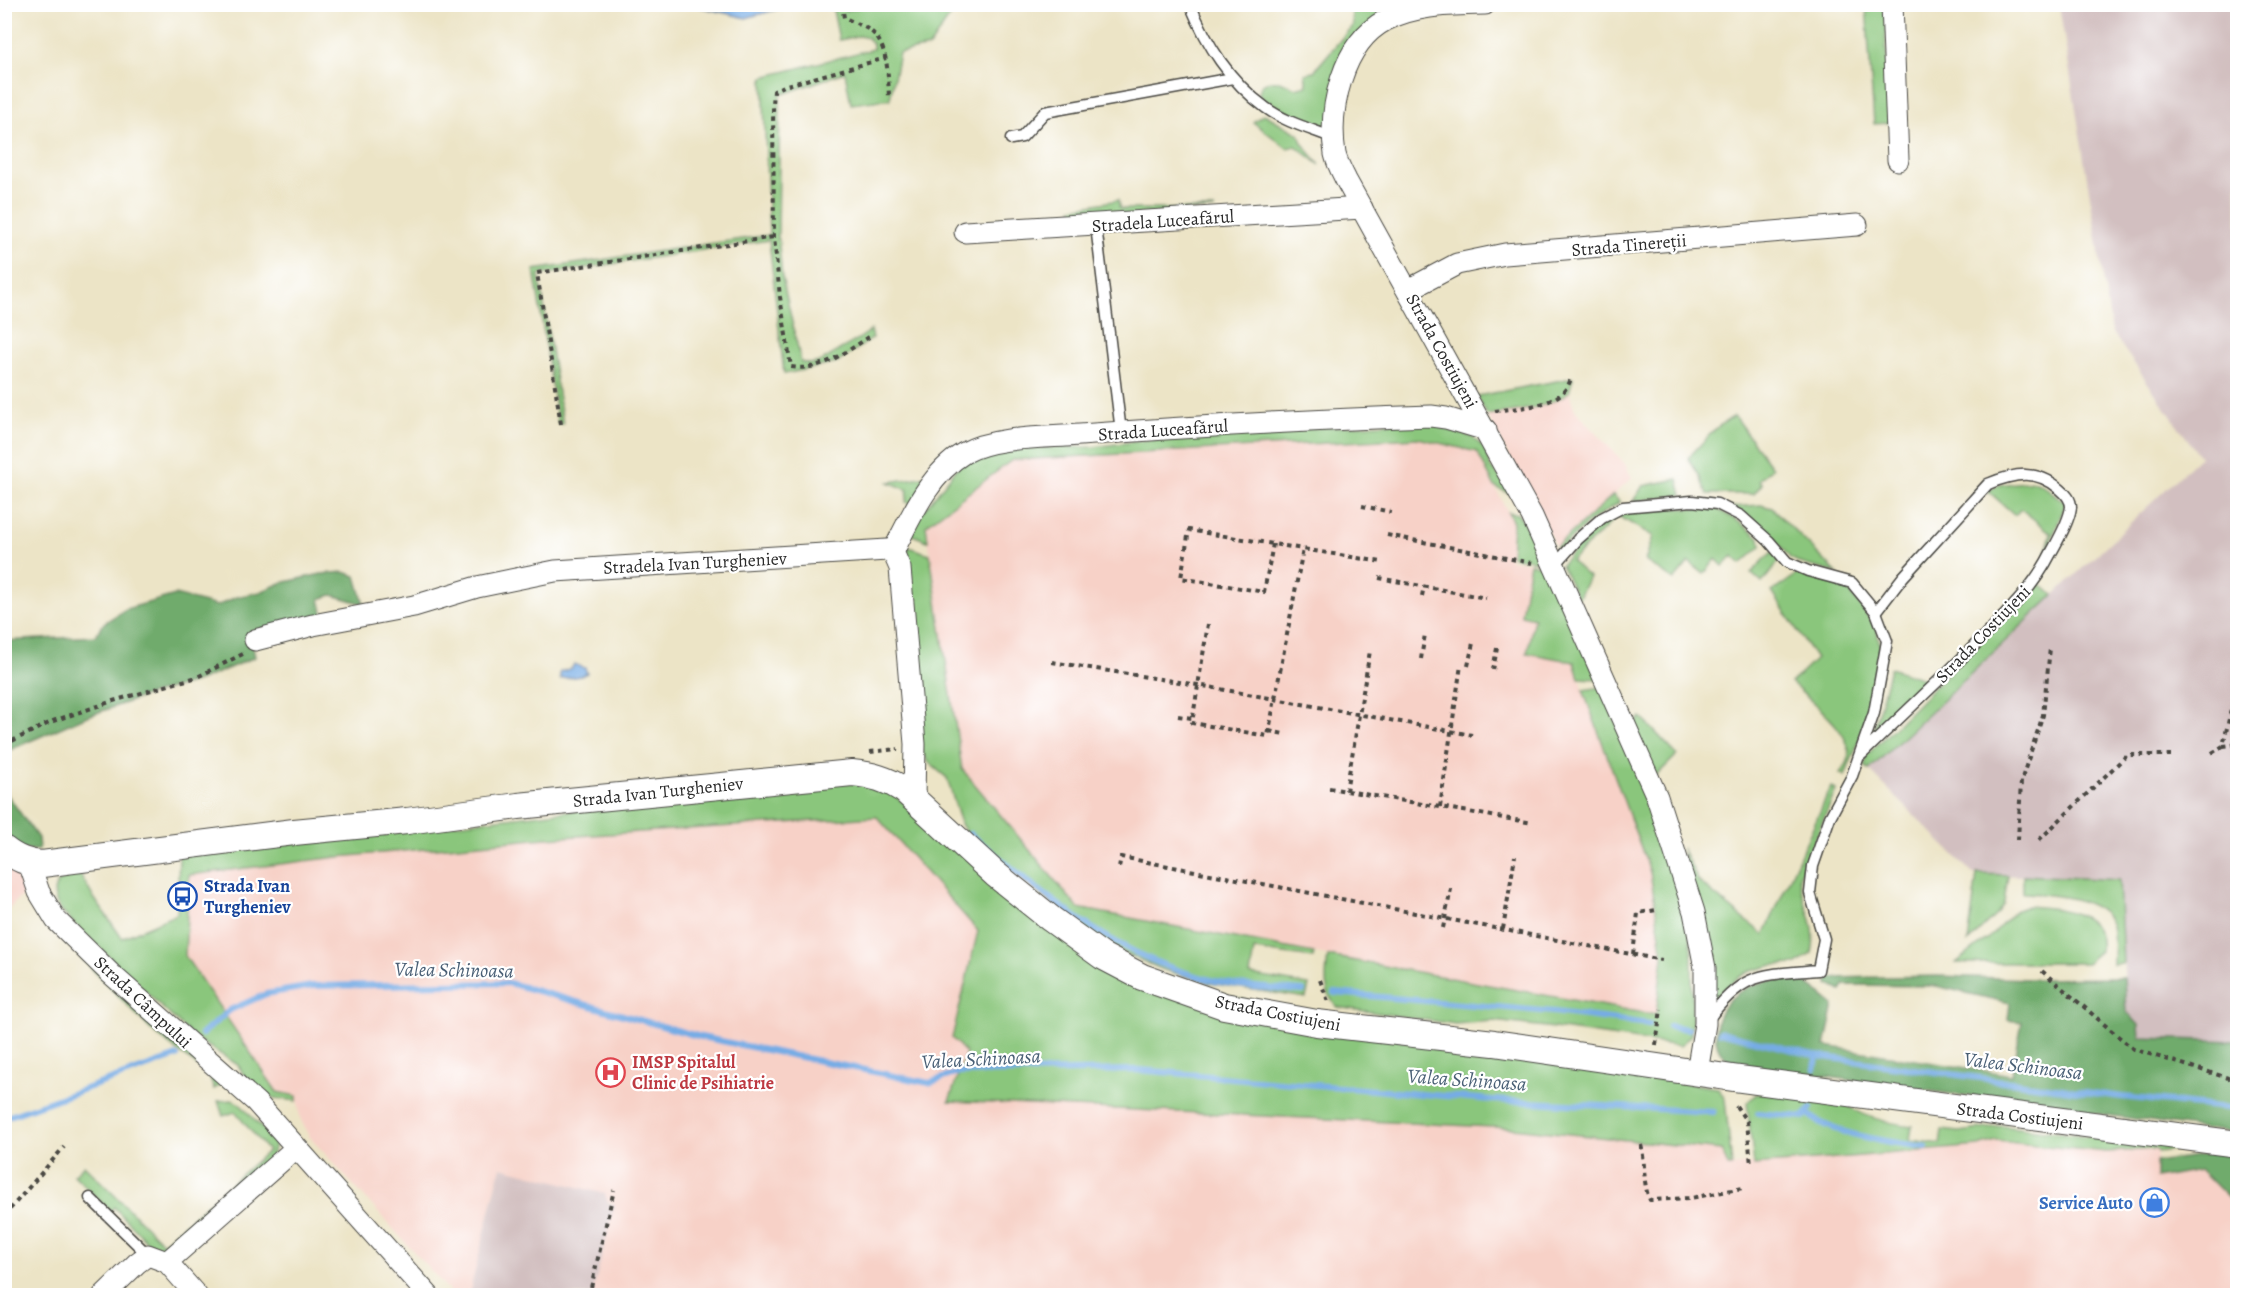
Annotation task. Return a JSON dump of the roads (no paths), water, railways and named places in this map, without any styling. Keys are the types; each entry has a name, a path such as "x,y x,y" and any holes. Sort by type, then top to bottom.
{"street":[{"name":"Strada Costiujeni","path":"1485,4 1435,6 1411,11 1385,21 1367,34 1357,46 1339,83 1333,120 1335,157 1532,516 1657,797 1694,912 1705,968 1705,1024 1696,1072"},
{"path":"1892,4 1898,160"},
{"name":"Stradela Luceafărul","path":"965,232 1096,226 1362,208"},
{"name":"Strada Tinereții","path":"1408,290 1457,264 1505,254 1857,225"},
{"name":"Strada Luceafărul","path":"894,552 922,496 947,467 962,454 977,447 998,442 1121,432 1431,416 1481,423"},
{"name":"Stradela Ivan Turgheniev","path":"255,640 313,625 414,606 477,587 555,571 823,555 877,549 894,552"},
{"path":"894,552 900,568 915,744 914,799"},
{"name":"Strada Ivan Turgheniev","path":"29,863 65,861 518,806 852,772 872,775 893,783"},
{"name":"Strada Costiujeni","path":"893,783 914,799 978,859 1051,919 1119,966 1166,986 1224,1006 1317,1023 1494,1043 1733,1078 2238,1144"},
{"path":"4,849 16,858 29,863"},
{"name":"Strada Câmpului","path":"29,863 39,892 56,920 111,974 256,1102 429,1296"},
{"path":"103,1296 136,1263 157,1258 296,1148"},
{"path":"157,1258 197,1296"}],"lane":[{"path":"1190,4 1206,39 1220,63 1233,78 1267,109 1334,138"},
{"path":"1011,139 1022,137 1045,112 1233,78"},
{"path":"1096,226 1121,432"},
{"name":"Strada Costiujeni","path":"1859,757 1966,654 2029,588 2050,555 2069,514 2071,505 2068,495 2052,482 2036,474 2001,479 1988,484 1903,578 1876,612"},
{"name":"Strada Costiujeni","path":"1555,565 1578,539 1602,518 1623,507 1692,501 1717,504 1741,516 1769,540 1787,562 1808,571 1852,583 1876,612 1887,640 1874,713 1852,776 1830,817 1813,866 1810,893 1824,939 1818,970 1769,974 1746,980 1722,1000 1705,1024"},
{"path":"90,1198 157,1258"}],"water":[{"path":"698,5 793,5 746,18"},
{"path":"574,664 585,668 587,673 560,679 560,672 572,668"}],"waterway":[{"path":"970,834 1025,879 1081,920 1140,955 1172,968 1219,982 1303,991"},
{"name":"Valea Schinoasa","path":"202,1034 230,1010 266,994 312,986 509,983 701,1037 929,1083 957,1073 1139,1070 1492,1100 1713,1112"},
{"path":"1335,993 1554,1012 1649,1024"},
{"path":"1669,1026 1688,1029"},
{"path":"1720,1032 1817,1056"},
{"name":"Valea Schinoasa","path":"4,1118 177,1056"},
{"name":"Valea Schinoasa","path":"1815,1069 1817,1056 2122,1097 2238,1109"},
{"name":"Valea Schinoasa","path":"1758,1113 1804,1117 1811,1108"},
{"path":"1808,1114 1818,1121 1847,1133 1926,1147"}],"place":[{"name":"Strada Ivan Turgheniev","path":"183,896"},
{"name":"IMSP Spitalul Clinic de Psihiatrie","path":"611,1072"},
{"name":"Service Auto","path":"2154,1203"}]}
